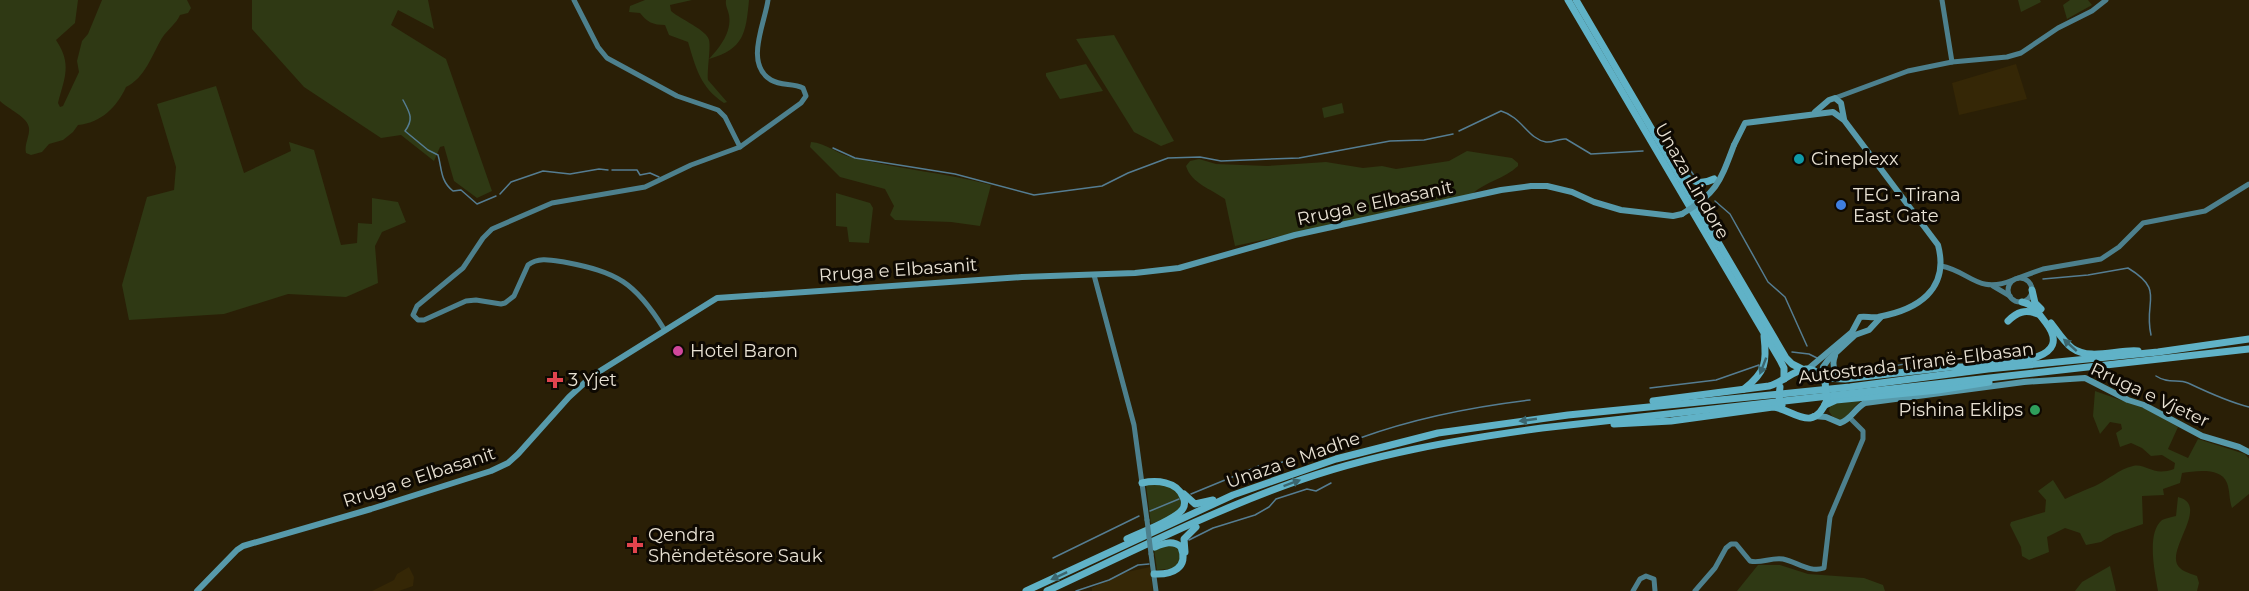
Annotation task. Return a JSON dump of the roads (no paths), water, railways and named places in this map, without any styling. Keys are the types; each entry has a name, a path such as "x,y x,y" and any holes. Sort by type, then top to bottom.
{"highway":[{"name":"Unaza Lindore","path":"1568,0 1782,364 1783,382"},
{"name":"Unaza Lindore","path":"1576,0 1786,358 1792,364 1804,369"},
{"path":"1648,123 1657,131 1683,175 1689,179 1705,182 1714,179"},
{"path":"2032,290 2037,304 2074,349 2087,354 2128,351 2146,354"},
{"path":"1784,408 1779,398 1783,382 1790,374 1804,369 1823,379 1834,380 2041,357 2050,349 2053,336 2049,326 2031,306 2022,302"},
{"path":"2008,321 2014,315 2024,311 2040,316"},
{"path":"1742,390 1763,370 1767,355 1764,334"},
{"name":"Autostrada Tiranë-Elbasan","path":"1586,413 1850,387 2024,365 2146,354 2249,339"},
{"name":"Autostrada Tiranë-Elbasan","path":"1588,423 2249,349"},
{"path":"1950,367 2024,365"},
{"path":"1588,423 1632,424 1671,421 1773,407 1784,408 1800,418 1814,416 1826,403 1836,400 1966,386 2018,377 2032,372"},
{"path":"1823,379 1826,403"},
{"path":"1586,413 1617,405 1742,390 1783,382"},
{"name":"Unaza e Madhe","path":"1026,591 1233,495 1336,459 1438,433 1586,413"},
{"name":"Unaza e Madhe","path":"1047,591 1238,504 1311,477 1440,442 1588,423"},
{"path":"1142,480 1161,480 1176,485 1195,504 1233,495"},
{"path":"1091,560 1104,550 1181,511 1184,499 1177,488 1158,481 1142,480"},
{"path":"1155,577 1174,574 1182,568 1186,559 1184,542 1190,531 1238,504"},
{"path":"1094,569 1110,567 1162,544 1179,545 1184,559 1178,570 1155,577"}],"main road":[{"path":"1814,114 1835,98 1840,101 1844,120"},
{"path":"1827,103 1827,108 1844,120 1938,245 1941,266 1936,283 1926,297 1916,304 1870,322"},
{"path":"1814,114 1838,111 1841,106"},
{"name":"Rruga e Elbasanit","path":"197,591 243,546 371,509 491,471 508,463 584,382 664,329 711,300 721,297 1179,268 1295,236 1501,190 1531,186 1562,189 1621,210 1680,215 1705,199 1714,189 1745,123 1814,114"},
{"path":"1804,369 1848,336 1860,317 1870,322"},
{"path":"1823,379 1825,363 1855,335 1869,330 1870,322"},
{"path":"1856,324 1863,332"},
{"path":"1836,352 1833,364 1835,370 1842,376 1855,378"},
{"name":"Rruga e Vjeter","path":"1850,418 1860,405 1865,403 2024,382 2085,378 2128,400 2144,405 2202,436 2249,452"},
{"path":"1826,403 1830,418"},
{"path":"1814,416 1830,418 1840,423 1850,418"}],"street":[{"path":"574,0 597,47 607,58 676,96 718,110 725,117 740,147"},
{"path":"664,329 643,298 612,274 542,259 528,265 514,296 505,303 471,300 424,320 418,320 413,315 417,306 463,268 483,238 492,229 552,203 640,189 691,165 740,147 801,103 806,96 801,86 771,80 760,66 757,51 768,0"},
{"path":"1942,0 1952,62"},
{"path":"1835,98 1899,73 1952,62 2021,54 2058,28 2092,11 2106,0"},
{"path":"1841,106 1848,94"},
{"path":"1989,285 2015,279 2041,269 2101,259 2119,247 2143,223 2205,211 2249,184"},
{"path":"1941,266 1952,268 1977,283 2000,289 2016,302 2029,298 2034,277 2041,269"},
{"path":"1094,275 1134,425 1156,591"},
{"path":"2015,279 2028,281 2032,290"},
{"path":"2010,296 2008,288 2015,279"},
{"path":"1695,591 1731,544 1736,544 1750,561 1780,559 1812,569 1824,568 1829,523 1844,480 1863,439 1863,430 1850,418"},
{"path":"1633,591 1640,579 1646,576 1654,579 1655,591"}],"waterway":[{"path":"403,100 410,116 405,131 428,150 438,155 444,179 449,187 453,191 461,190 477,204 496,196"},
{"path":"1459,131 1501,111 1514,118 1534,137 1546,142 1566,139 1591,154 1643,151"},
{"path":"833,148 855,158 955,174 1034,195 1102,186 1128,173 1168,158 1200,157 1221,161 1299,158 1390,141 1424,140 1453,134"},
{"path":"1679,153 1695,177"},
{"path":"500,194 511,182 543,171 570,174 599,169 608,170"},
{"path":"612,170 637,170 640,175 650,173 659,177"},
{"path":"1715,201 1730,214 1768,282 1785,297 1807,346"},
{"path":"2043,279 2088,275 2128,268 2140,276 2150,290 2151,335"},
{"path":"1792,352 1809,354 1817,358"},
{"path":"1842,371 1867,371 1919,362 1942,364"},
{"path":"1650,388 1716,380 1759,365"},
{"path":"2156,376 2165,380 2188,383 2225,400 2249,407"},
{"path":"1360,438 1444,414 1530,400"},
{"path":"1191,494 1259,466 1283,462"},
{"path":"1189,540 1213,528 1255,515 1269,507 1276,499 1307,489 1316,491 1331,483"},
{"path":"1150,511 1179,499"},
{"path":"1053,558 1139,516"},
{"path":"1076,591 1109,580 1138,565 1149,564"}],"place":[{"name":"Cineplexx","path":"1799,159"},
{"name":"TEG - Tirana East Gate","path":"1841,205"},
{"name":"Hotel Baron","path":"678,351"},
{"name":"3 Yjet","path":"555,380"},
{"name":"Pishina Eklips","path":"2035,410"},
{"name":"Qendra Shëndetësore Sauk","path":"635,545"}]}
